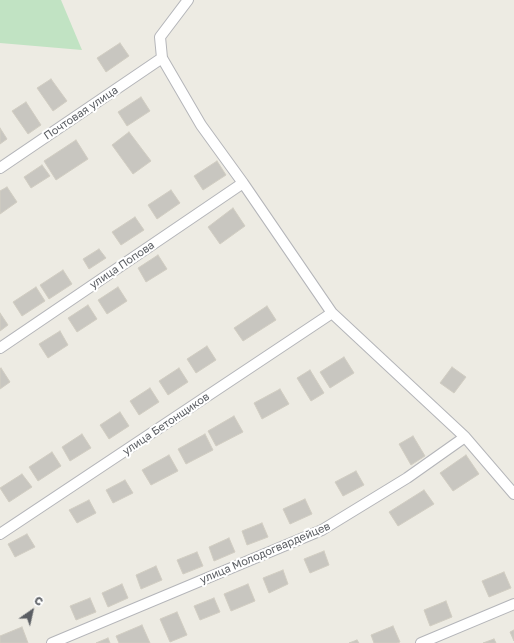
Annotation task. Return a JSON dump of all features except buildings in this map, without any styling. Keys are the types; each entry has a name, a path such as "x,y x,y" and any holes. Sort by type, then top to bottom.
{"street":[{"path":"188,0 160,37 162,58 201,125 243,183 332,313 465,438 514,494"},
{"name":"Почтовая улица","path":"0,168 162,58"},
{"name":"улица Попова","path":"0,348 243,183"},
{"name":"улица Бетонщиков","path":"0,534 332,313"},
{"name":"улица Молодогвардейцев","path":"52,643 322,530 407,478 465,438"},
{"path":"422,643 514,604"}],"green space":[{"path":"0,0 61,0 82,50 0,43"}]}
